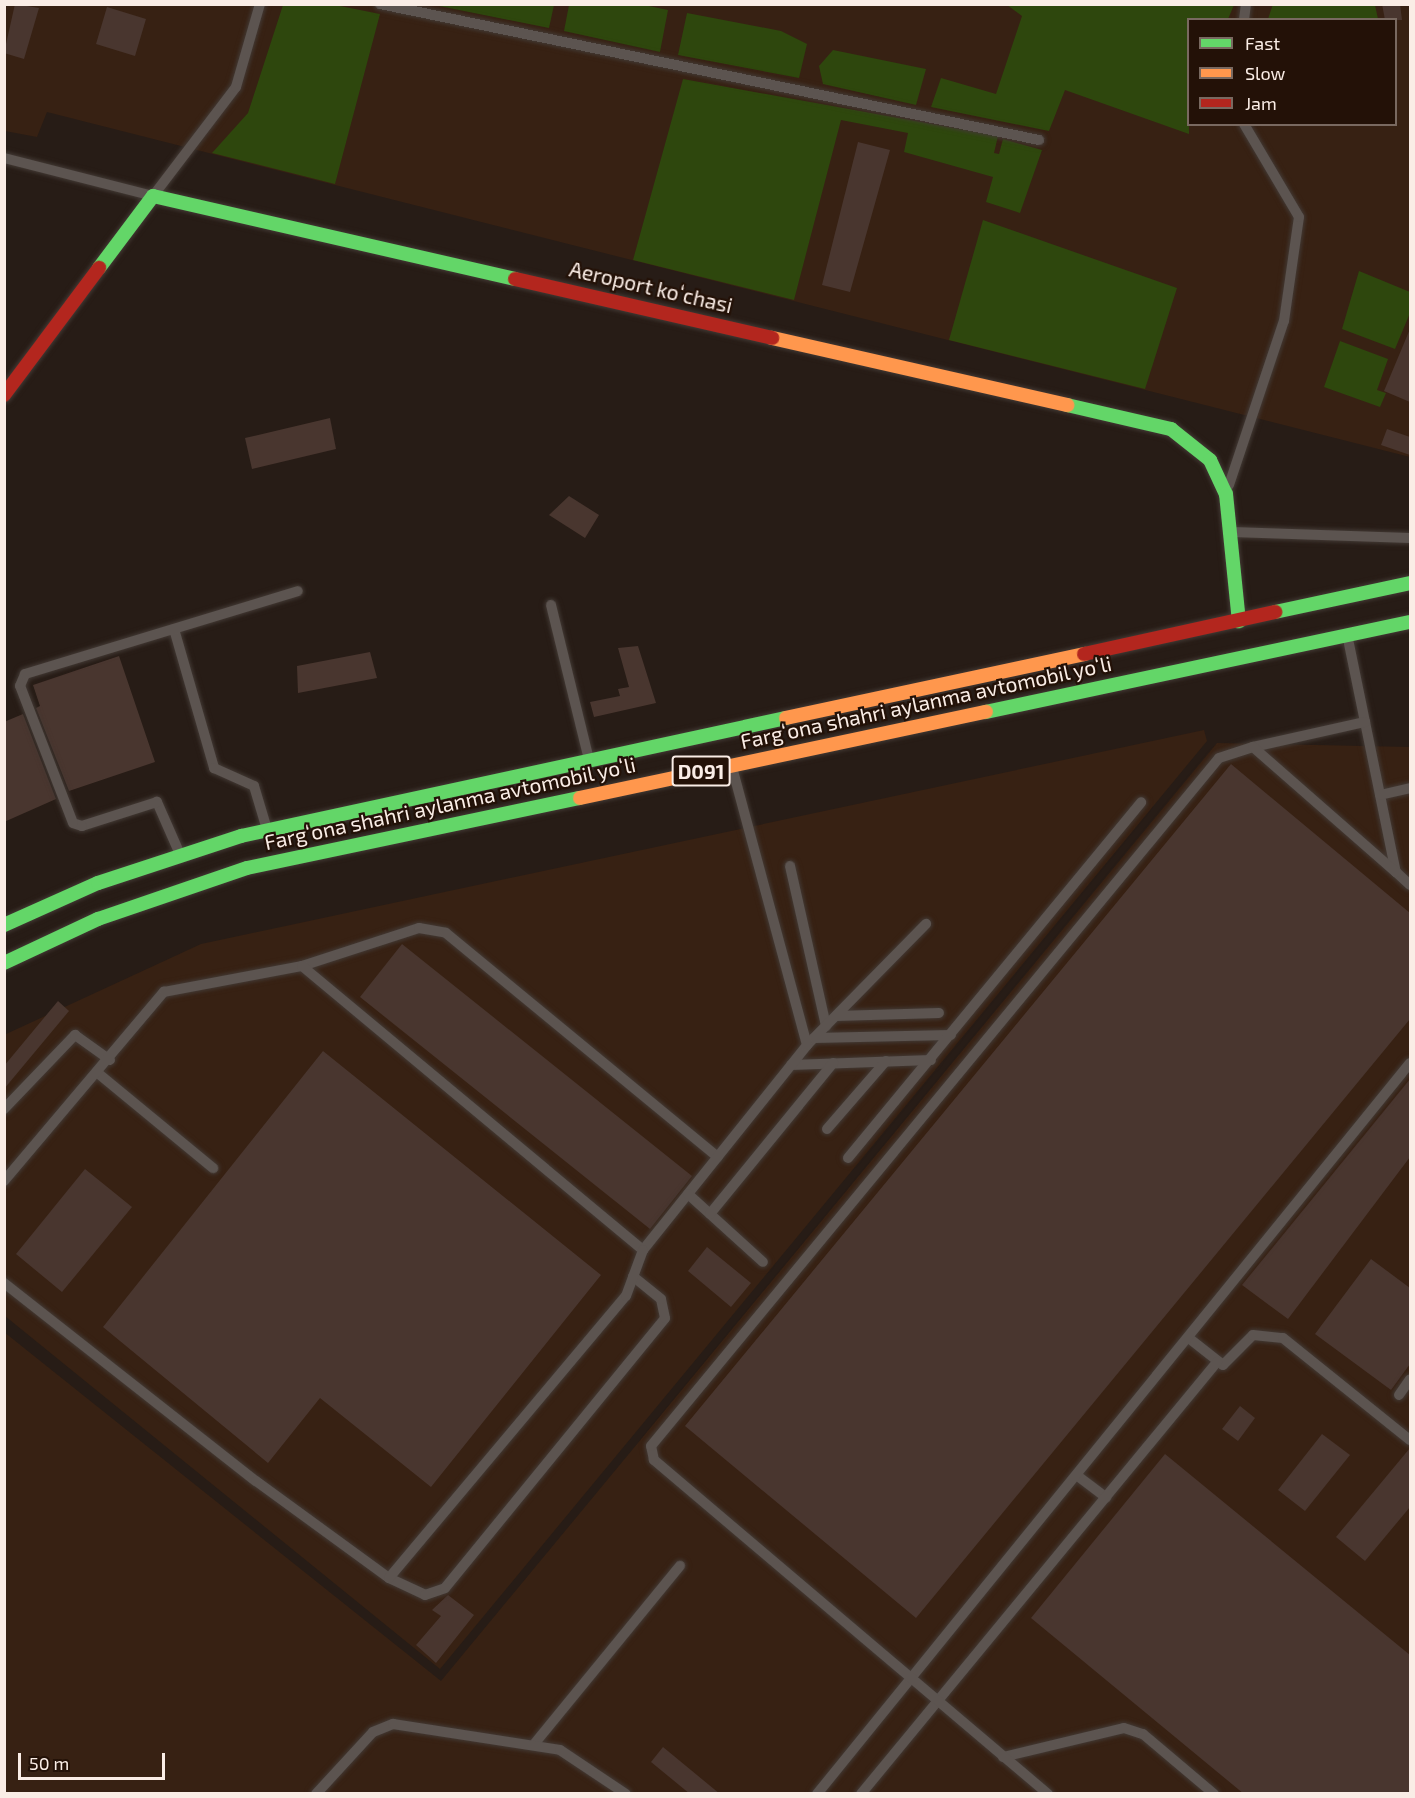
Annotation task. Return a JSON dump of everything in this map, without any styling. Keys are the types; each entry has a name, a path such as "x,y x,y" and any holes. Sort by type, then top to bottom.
{"main road":[{"path":"4,395 153,196"},
{"name":"Aeroport koʻchasi","path":"153,196 1139,420 1192,441 1210,460 1226,494 1232,532 1239,621"},
{"name":"Fargʻona shahri aylanma avtomobil yoʻli","path":"4,925 98,883 180,855 267,830 588,758 1410,583"},
{"name":"Fargʻona shahri aylanma avtomobil yoʻli","path":"4,963 98,919 247,868 1410,622"}],"lane":[{"path":"4,158 153,196 236,87 261,4"},
{"path":"380,4 1039,140"},
{"path":"1226,494 1284,321 1298,246 1299,217 1245,126"},
{"path":"1232,532 1410,538"},
{"path":"180,855 157,802 82,826 73,823 20,686 25,674 298,591"},
{"path":"551,605 588,758"},
{"path":"174,629 214,768 254,786 267,830"},
{"path":"1348,635 1396,872"},
{"path":"1048,1794 654,1460 651,1446 1219,758 1253,747 1365,722"},
{"path":"1253,747 1410,885"},
{"path":"732,764 811,1042"},
{"path":"1380,795 1410,788"},
{"path":"848,1158 931,1060 1141,802"},
{"path":"790,866 826,1026"},
{"path":"389,1578 626,1296 643,1250 791,1065 926,924"},
{"path":"4,1181 99,1074 164,992 302,966 419,927 446,933 717,1157"},
{"path":"302,966 643,1250"},
{"path":"836,1016 939,1013"},
{"path":"4,1109 75,1035 110,1060"},
{"path":"811,1042 951,1035"},
{"path":"791,1065 931,1060"},
{"path":"827,1129 886,1061"},
{"path":"710,1214 833,1063"},
{"path":"817,1794 1079,1477 1410,1063"},
{"path":"99,1074 213,1168"},
{"path":"688,1194 763,1262"},
{"path":"4,1283 389,1578 414,1593 445,1588 665,1318 661,1299 633,1276"},
{"path":"1190,1339 1217,1362 1227,1365 1254,1335 1282,1338 1410,1440"},
{"path":"861,1794 1217,1362"},
{"path":"1399,1395 1410,1379"},
{"path":"1079,1477 1106,1497"},
{"path":"535,1743 680,1566"},
{"path":"316,1794 373,1732 393,1724 535,1743 561,1750 626,1794"},
{"path":"1003,1757 1124,1728 1143,1734 1214,1794"}],"shaded area":[{"path":"4,5 1410,5 1410,457 47,112 37,137 5,131"},
{"path":"1204,730 1207,741 440,1669 5,1316 4,1035 201,944"},
{"path":"1217,743 1410,747 1410,1793 5,1793 4,1332 441,1681"}],"green space":[{"path":"1273,4 1375,5 1378,18 1268,18"},
{"path":"283,5 335,5 380,14 335,184 212,153 248,113"},
{"path":"434,5 554,5 549,28"},
{"path":"569,5 644,5 668,10 660,52 564,31"},
{"path":"1007,5 1234,5 1228,18 1187,18 1187,126 1189,126 1189,134 1065,90 1049,131 931,107 941,78 996,94 1022,16"},
{"path":"687,13 781,31 807,44 799,78 678,55"},
{"path":"833,50 926,69 916,105 823,84 819,66"},
{"path":"683,79 998,136 994,153 999,154 1003,139 1042,150 1020,213 986,202 993,177 904,152 908,133 841,120 794,300 633,260"},
{"path":"983,220 1177,288 1145,389 949,340"},
{"path":"1359,271 1410,292 1410,313 1395,349 1342,329"},
{"path":"1340,341 1388,359 1377,390 1386,393 1380,407 1324,387"}],"building":[{"path":"15,4 39,8 24,59 4,53"},
{"path":"1382,4 1400,4 1402,20 1385,18"},
{"path":"107,7 146,19 135,56 96,44"},
{"path":"858,142 890,150 850,292 822,285"},
{"path":"1410,329 1410,402 1384,391"},
{"path":"330,418 336,449 252,469 245,438"},
{"path":"1387,429 1410,437 1410,455 1381,445"},
{"path":"569,496 599,515 585,538 549,515"},
{"path":"638,646 656,703 594,717 590,702 620,696 618,689 629,687 618,648"},
{"path":"370,652 377,678 298,693 297,666"},
{"path":"119,656 155,762 69,791 36,708 40,706 33,685"},
{"path":"23,714 56,799 4,822 4,722"},
{"path":"1231,764 1410,913 1410,1019 916,1618 685,1426"},
{"path":"402,944 692,1176 650,1229 360,997"},
{"path":"58,1001 69,1011 4,1089 4,1066"},
{"path":"323,1051 601,1275 431,1487 320,1398 268,1463 103,1327"},
{"path":"1410,1079 1410,1157 1288,1319 1242,1285"},
{"path":"85,1169 132,1207 62,1292 16,1254"},
{"path":"707,1247 751,1283 731,1307 688,1271"},
{"path":"1371,1259 1410,1288 1410,1364 1391,1390 1315,1334"},
{"path":"1240,1406 1255,1418 1238,1441 1222,1429"},
{"path":"1322,1434 1350,1455 1305,1511 1278,1490"},
{"path":"1410,1448 1410,1507 1365,1561 1336,1537"},
{"path":"1165,1454 1410,1655 1410,1794 1244,1794 1031,1618"},
{"path":"448,1595 474,1615 436,1663 416,1645 441,1616 432,1610"},
{"path":"663,1747 720,1794 690,1794 651,1762"}],"traffic: fast":[{"path":"99,268 153,196 515,279"},
{"path":"1067,405 1171,429 1210,460 1226,494 1239,621"},
{"path":"1275,612 1410,583"},
{"path":"986,712 1410,622"},
{"path":"4,925 98,883 241,836 786,718"},
{"path":"4,963 98,919 247,868 580,798"}],"traffic: slow":[{"path":"772,338 1067,405"},
{"path":"786,718 1084,654"},
{"path":"580,798 986,712"}],"traffic: jam":[{"path":"4,395 99,268"},
{"path":"515,279 772,338"},
{"path":"1084,654 1275,612"}]}
